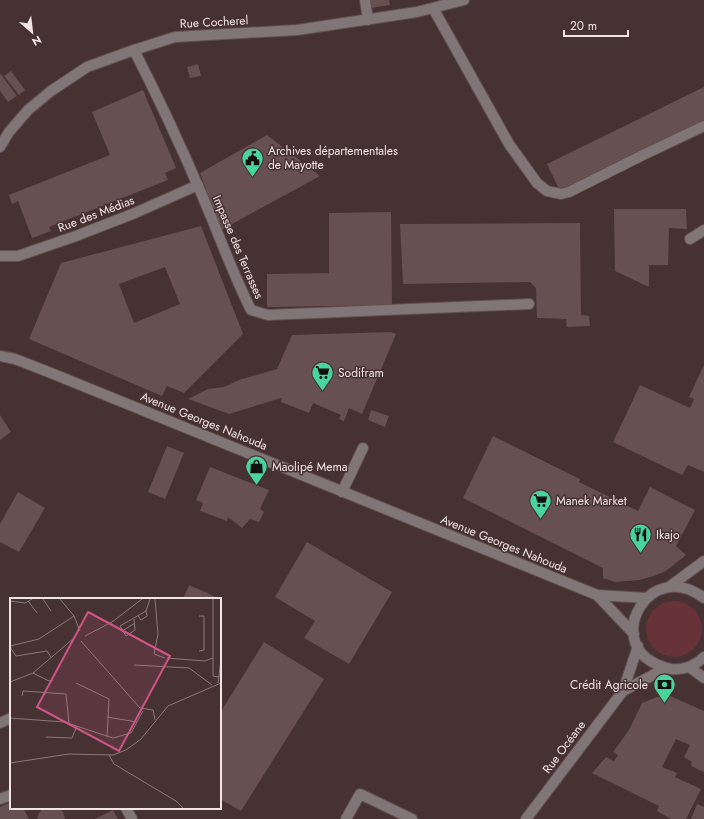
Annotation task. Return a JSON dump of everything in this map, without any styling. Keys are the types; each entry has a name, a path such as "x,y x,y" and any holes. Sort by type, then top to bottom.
{"street":[{"path":"365,0 368,20"},
{"name":"Rue Cocherel","path":"0,147 9,132 28,110 51,91 87,67 134,50 176,37 297,30 417,12 464,0"},
{"path":"433,8 509,144 537,183 546,191 561,194 569,192 704,126"},
{"name":"Impasse des Terrasses","path":"134,50 154,89 198,185 242,292 251,310 268,315 528,304"},
{"name":"Rue des Médias","path":"0,256 18,256 76,236 135,213 198,185"},
{"path":"690,239 704,230"},
{"name":"Avenue Georges Nahouda","path":"0,356 15,360 51,374 597,595 646,598"},
{"path":"342,492 363,448"},
{"path":"704,561 669,587 657,591 646,598 638,608 634,621 634,634 638,646 645,657 652,662 666,668 677,670 689,667 704,657"},
{"path":"669,587 682,587 695,591 704,598"},
{"name":"Avenue Georges Nahouda","path":"597,595 634,634"},
{"name":"Rue Océane","path":"526,819 623,691 638,646"},
{"path":"689,667 704,678"},
{"name":"Rue Océane","path":"623,691 666,668"},
{"path":"0,723 10,718"},
{"path":"0,799 10,794"},
{"path":"346,819 360,794 407,818"},
{"path":"127,809 132,819"}],"shaded area":[{"path":"669,601 679,601 694,609 700,618 702,629 700,640 694,649 679,657 669,657 658,652 651,645 646,634 646,624 651,613 658,606"}],"building":[{"path":"369,0 389,0 390,5 370,8"},
{"path":"198,64 201,76 190,78 187,67"},
{"path":"11,71 25,90 19,95 4,76"},
{"path":"0,73 17,96 8,102 0,91"},
{"path":"704,87 704,121 560,191 547,164"},
{"path":"143,90 176,168 165,173 168,180 49,227 51,231 32,238 18,201 12,204 9,195 110,155 92,112"},
{"path":"267,135 320,176 221,230 200,173"},
{"path":"614,209 686,209 687,229 669,228 668,265 649,265 649,287 615,271"},
{"path":"391,212 392,305 267,307 267,274 329,273 329,213"},
{"path":"580,223 581,315 589,316 590,326 567,327 566,319 537,318 536,288 530,282 403,284 400,224"},
{"path":"201,226 243,334 184,393 167,386 162,396 29,339 61,263","holes":["165,267 180,304 134,323 119,284"]},
{"path":"391,332 396,334 362,414 349,408 344,421 339,419 341,415 313,403 309,413 281,402 282,398 229,414 188,399 208,389 224,387 239,380 277,369 292,335"},
{"path":"704,365 704,472 688,465 682,475 613,442 640,385 690,408 694,399 689,397"},
{"path":"371,410 389,416 385,427 368,420"},
{"path":"0,415 11,432 0,440"},
{"path":"493,436 580,479 579,482 638,511 650,487 695,510 676,546 686,555 666,571 654,576 639,580 615,582 603,578 603,568 463,498"},
{"path":"167,446 184,453 165,499 148,492"},
{"path":"210,467 269,490 260,509 264,512 259,522 250,519 242,528 228,517 227,521 200,511 203,503 196,500"},
{"path":"18,492 45,508 19,552 0,542 0,524"},
{"path":"307,542 392,592 349,664 304,638 315,621 275,597"},
{"path":"189,585 214,596 213,598 183,598"},
{"path":"264,642 324,679 241,811 221,800 221,711"},
{"path":"668,695 704,711 704,772 691,766 692,762 684,757 690,745 676,739 662,767 677,773 675,777 701,789 686,819 671,819 657,811 659,806 592,773 606,757 614,761 618,755 613,752 629,730 642,703 657,697"},
{"path":"10,802 10,809 24,809 29,819 0,819 0,807"},
{"path":"697,804 704,807 704,819 691,819"},
{"path":"42,809 60,809 63,812 65,819 37,819"},
{"path":"113,810 118,819 95,819"}],"place":[{"name":"Archives départementales de Mayotte","path":"253,178"},
{"name":"Sodifram","path":"322,392"},
{"name":"Maolipé Mema","path":"256,486"},
{"name":"Manek Market","path":"541,520"},
{"name":"Ikajo","path":"641,554"},
{"name":"Crédit Agricole","path":"664,704"}]}
